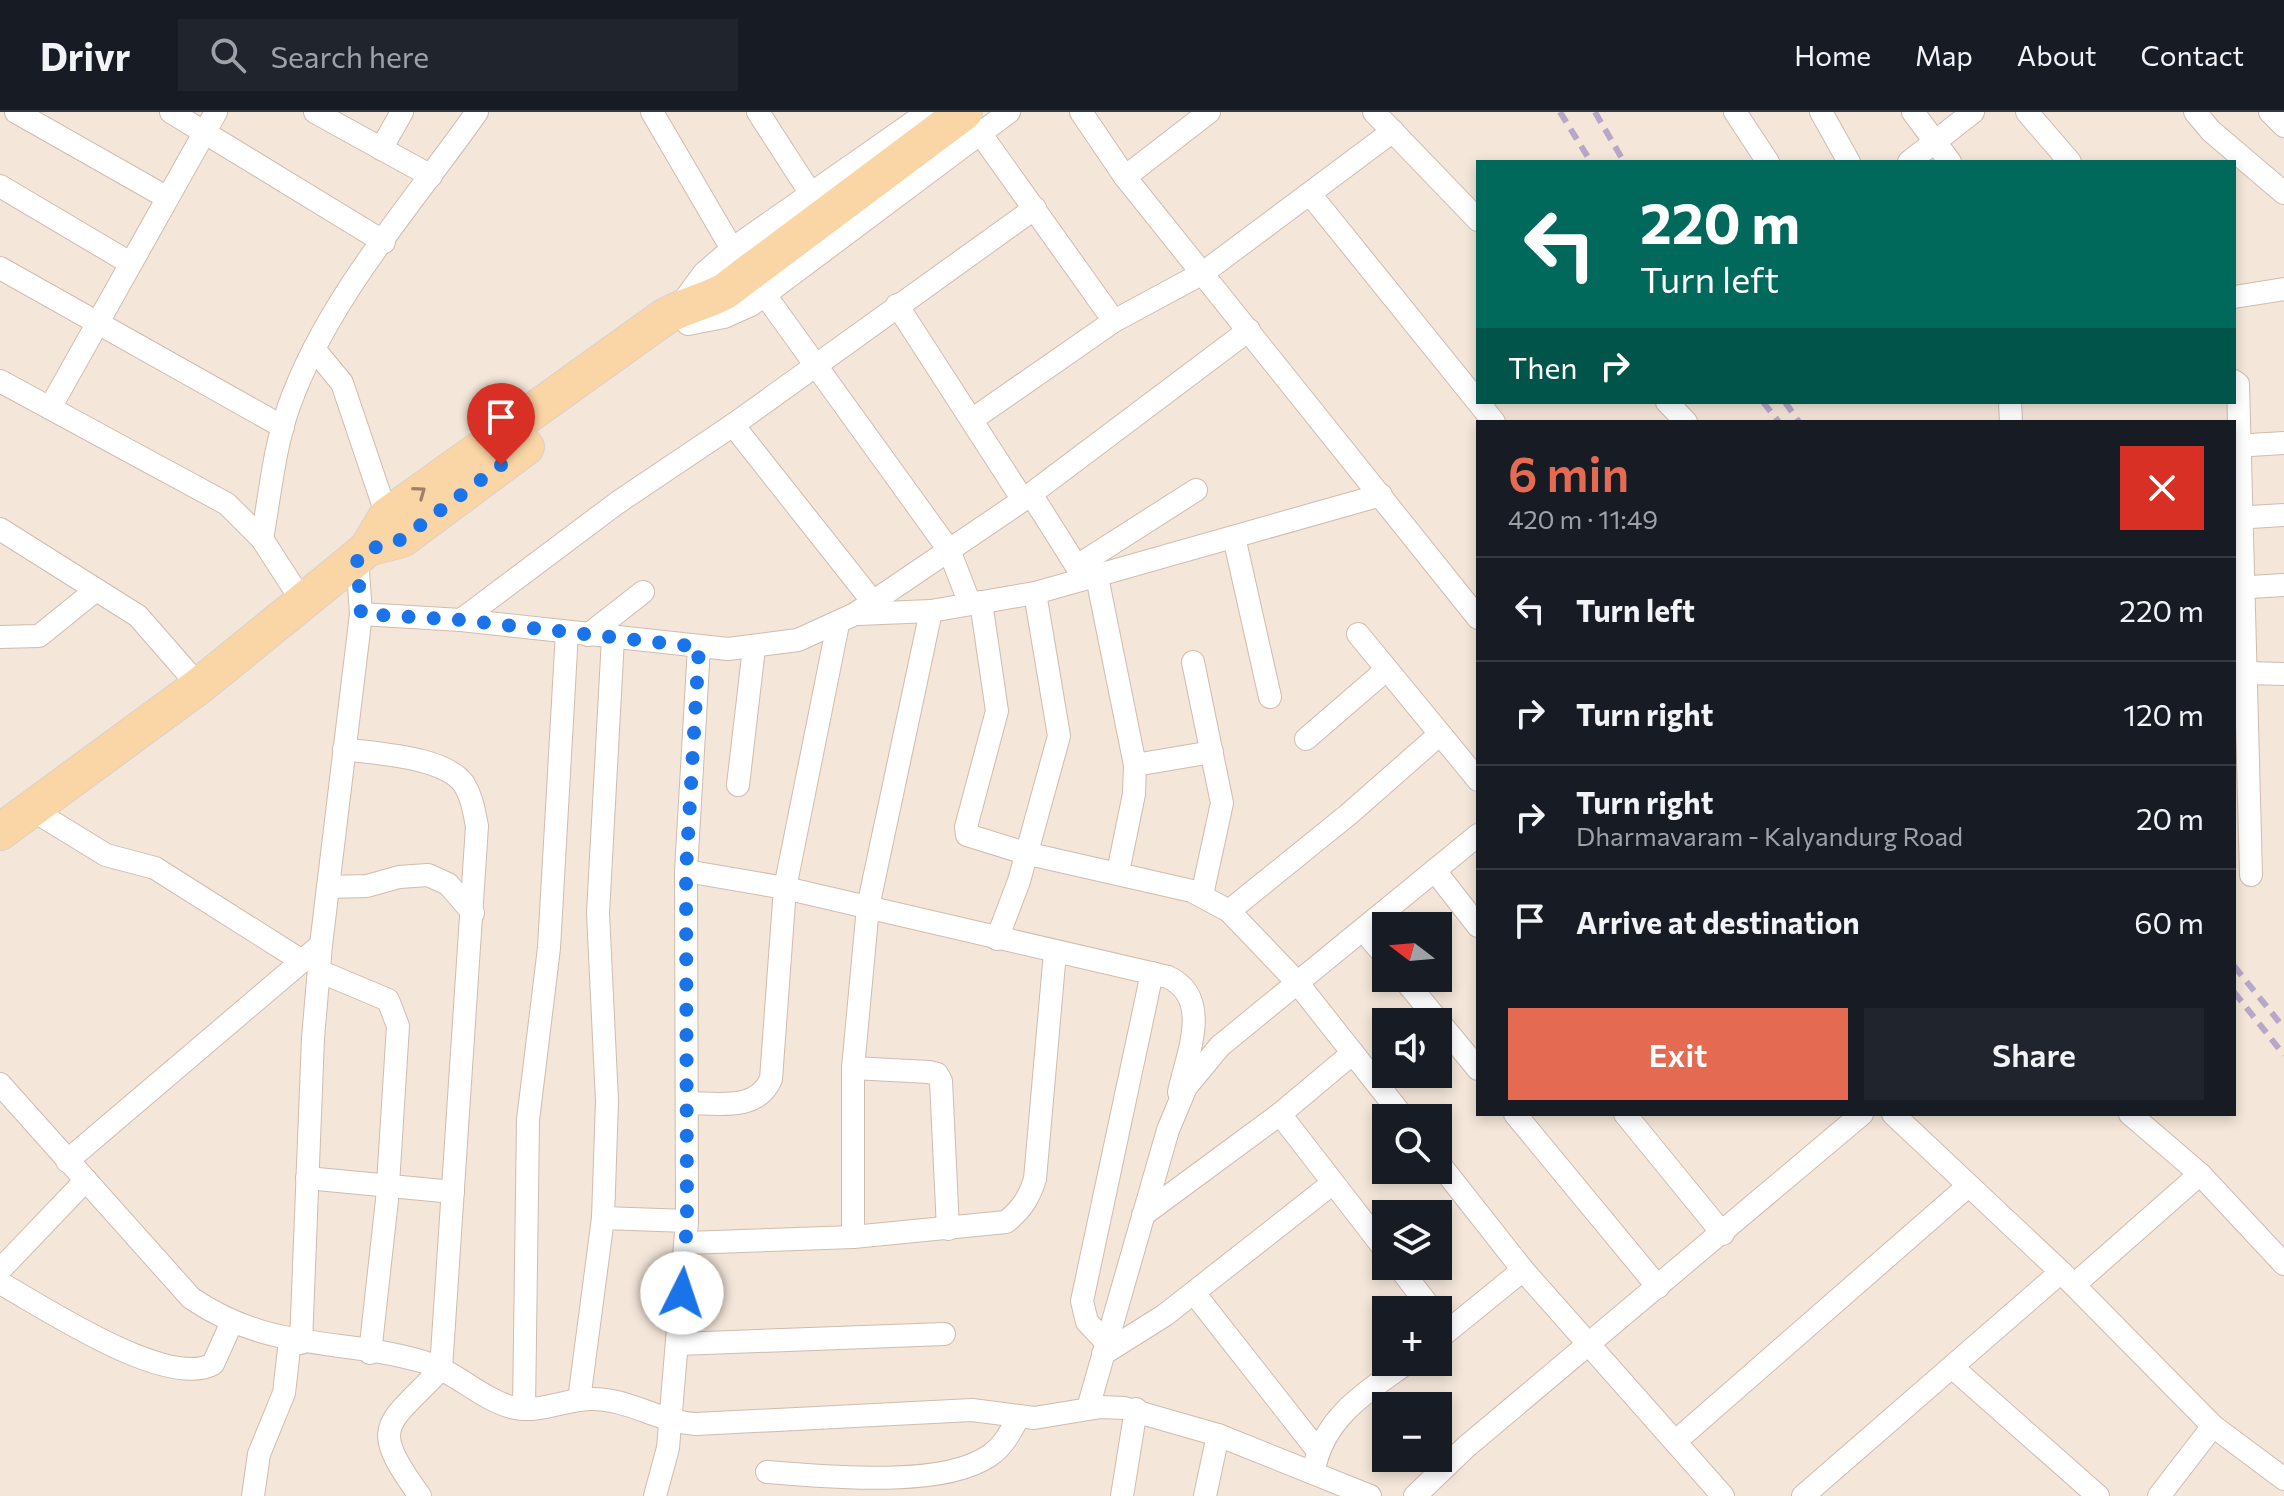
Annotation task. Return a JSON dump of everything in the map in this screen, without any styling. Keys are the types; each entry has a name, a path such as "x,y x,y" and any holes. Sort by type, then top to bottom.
{"main road":[{"path":"0,832 199,686 362,552 387,516 972,122"},
{"path":"362,552 402,539 699,306"}],"street":[{"path":"16,112 166,197"},
{"path":"171,112 384,242"},
{"path":"50,408 216,112"},
{"path":"315,112 431,176"},
{"path":"381,149 402,112"},
{"path":"262,539 283,427 314,349 335,309 477,112"},
{"path":"652,112 732,249"},
{"path":"758,112 809,191"},
{"path":"928,112 809,191 732,249 704,273 699,306 724,317 765,295 972,122 1009,112"},
{"path":"1081,112 1125,177 1476,615"},
{"path":"1125,177 1209,112"},
{"path":"1374,112 1476,218"},
{"path":"1735,112 1767,160"},
{"path":"1821,112 1848,160"},
{"path":"1913,112 1948,160"},
{"path":"1912,160 1973,112"},
{"path":"2027,112 2068,160"},
{"path":"2195,112 2211,131 2284,193"},
{"path":"2270,112 2284,126"},
{"path":"972,122 1114,321"},
{"path":"973,419 1114,321 1203,273 1393,131"},
{"path":"0,186 130,263"},
{"path":"1310,194 1476,400"},
{"path":"461,620 617,503 733,425 1035,208"},
{"path":"0,268 283,427"},
{"path":"2236,297 2284,289"},
{"path":"765,295 949,550 976,603 997,711 966,827 967,835 1025,853 1118,872 1202,895 1229,911 1296,981 1393,1104"},
{"path":"897,305 1027,497 1086,575 1135,765 1134,794 1118,872"},
{"path":"361,614 461,620 699,647 754,648 798,640 855,614 1027,497 1249,330"},
{"path":"314,349 342,383 387,516"},
{"path":"0,381 227,504 262,539 302,601"},
{"path":"2236,382 2239,588 2251,875"},
{"path":"1479,404 1492,420"},
{"path":"1669,404 1684,420"},
{"path":"687,1103 743,1103 766,1092 773,1068 785,888 855,614 733,425"},
{"path":"2236,446 2284,443"},
{"path":"1086,575 1196,490"},
{"path":"855,614 931,611 1035,593 1086,575 1381,495"},
{"path":"2238,518 2284,515"},
{"path":"0,529 138,616 199,686"},
{"path":"1234,537 1270,697"},
{"path":"67,1161 310,966 321,945 361,614 362,552"},
{"path":"2239,588 2284,585"},
{"path":"0,637 39,636 96,590"},
{"path":"577,633 643,592"},
{"path":"997,939 1059,736 1035,593"},
{"path":"853,1237 853,1068 868,907 931,611"},
{"path":"524,1409 528,1120 549,948 577,633"},
{"path":"1358,634 1476,778"},
{"path":"579,1400 603,1218 607,1101 598,913 613,638"},
{"path":"655,1496 671,1421 686,1232 686,871 699,647"},
{"path":"738,785 754,648"},
{"path":"1193,662 1222,803 1202,895"},
{"path":"1306,739 1386,670"},
{"path":"2243,687 2284,674"},
{"path":"1229,911 1349,814 1440,734"},
{"path":"344,749 419,761 442,768 462,781 472,800 477,826 441,1369 392,1421 387,1432 389,1448 396,1464 420,1496"},
{"path":"1135,765 1212,752"},
{"path":"31,809 106,855 155,868 310,966 382,995 396,1014 388,1186 370,1353"},
{"path":"1176,1107 1204,1063 1296,981 1476,837"},
{"path":"686,871 785,888 1180,982 1194,1002 1194,1018 1176,1107 1088,1408"},
{"path":"1435,871 1476,923"},
{"path":"328,887 367,886 399,877 428,875 448,884 473,913"},
{"path":"1363,930 1372,941"},
{"path":"603,1218 686,1232 853,1237 1006,1222 1020,1211 1030,1195 1055,952"},
{"path":"253,1496 259,1454 284,1393 295,1341 307,1178 310,966"},
{"path":"1104,1348 1087,1322 1082,1301 1152,973"},
{"path":"1415,992 1476,1067"},
{"path":"1143,1215 1280,1114 1353,1053"},
{"path":"853,1068 937,1074 941,1081 948,1229"},
{"path":"0,1084 191,1298 232,1322 295,1341 441,1369 494,1400 524,1409 605,1399 671,1421 711,1424 972,1410 1049,1417 1088,1408 1136,1409 1316,1461 1370,1496"},
{"path":"1280,1114 1372,1233"},
{"path":"1517,1116 1658,1287"},
{"path":"1415,1496 1466,1447 1860,1116"},
{"path":"1895,1116 2068,1279 2213,1426 2284,1479"},
{"path":"2132,1116 2200,1174 2284,1264"},
{"path":"1633,1117 1723,1234"},
{"path":"1803,1496 1952,1367 2200,1174"},
{"path":"307,1178 453,1192"},
{"path":"0,1270 86,1180"},
{"path":"1452,1180 1587,1345 1723,1496"},
{"path":"1104,1348 1138,1335 1333,1183"},
{"path":"1676,1441 1968,1186"},
{"path":"1452,1321 1523,1270"},
{"path":"1409,1280 1421,1296"},
{"path":"0,1283 100,1341 193,1370 213,1364 232,1322"},
{"path":"1194,1293 1316,1461"},
{"path":"679,1344 944,1334"},
{"path":"1952,1367 2098,1496"},
{"path":"1316,1461 1338,1417 1390,1376"},
{"path":"1122,1496 1136,1409"},
{"path":"767,1472 862,1478 956,1470 989,1456 999,1448 1019,1416"},
{"path":"2159,1496 2213,1426"},
{"path":"1205,1496 1218,1435"}],"shaded area":[{"path":"0,112 2284,112 2284,1496 0,1496"}],"railway":[{"path":"1560,112 1590,160"},
{"path":"1595,112 1623,160"},
{"path":"1765,404 1777,420"},
{"path":"1786,404 1798,420"},
{"path":"2236,968 2284,1028"},
{"path":"2236,995 2284,1055"}],"route":[{"path":"501,465 402,539 390,545 368,548 357,557 361,614 461,620 699,647 686,871 687,1221 682,1293"}]}
